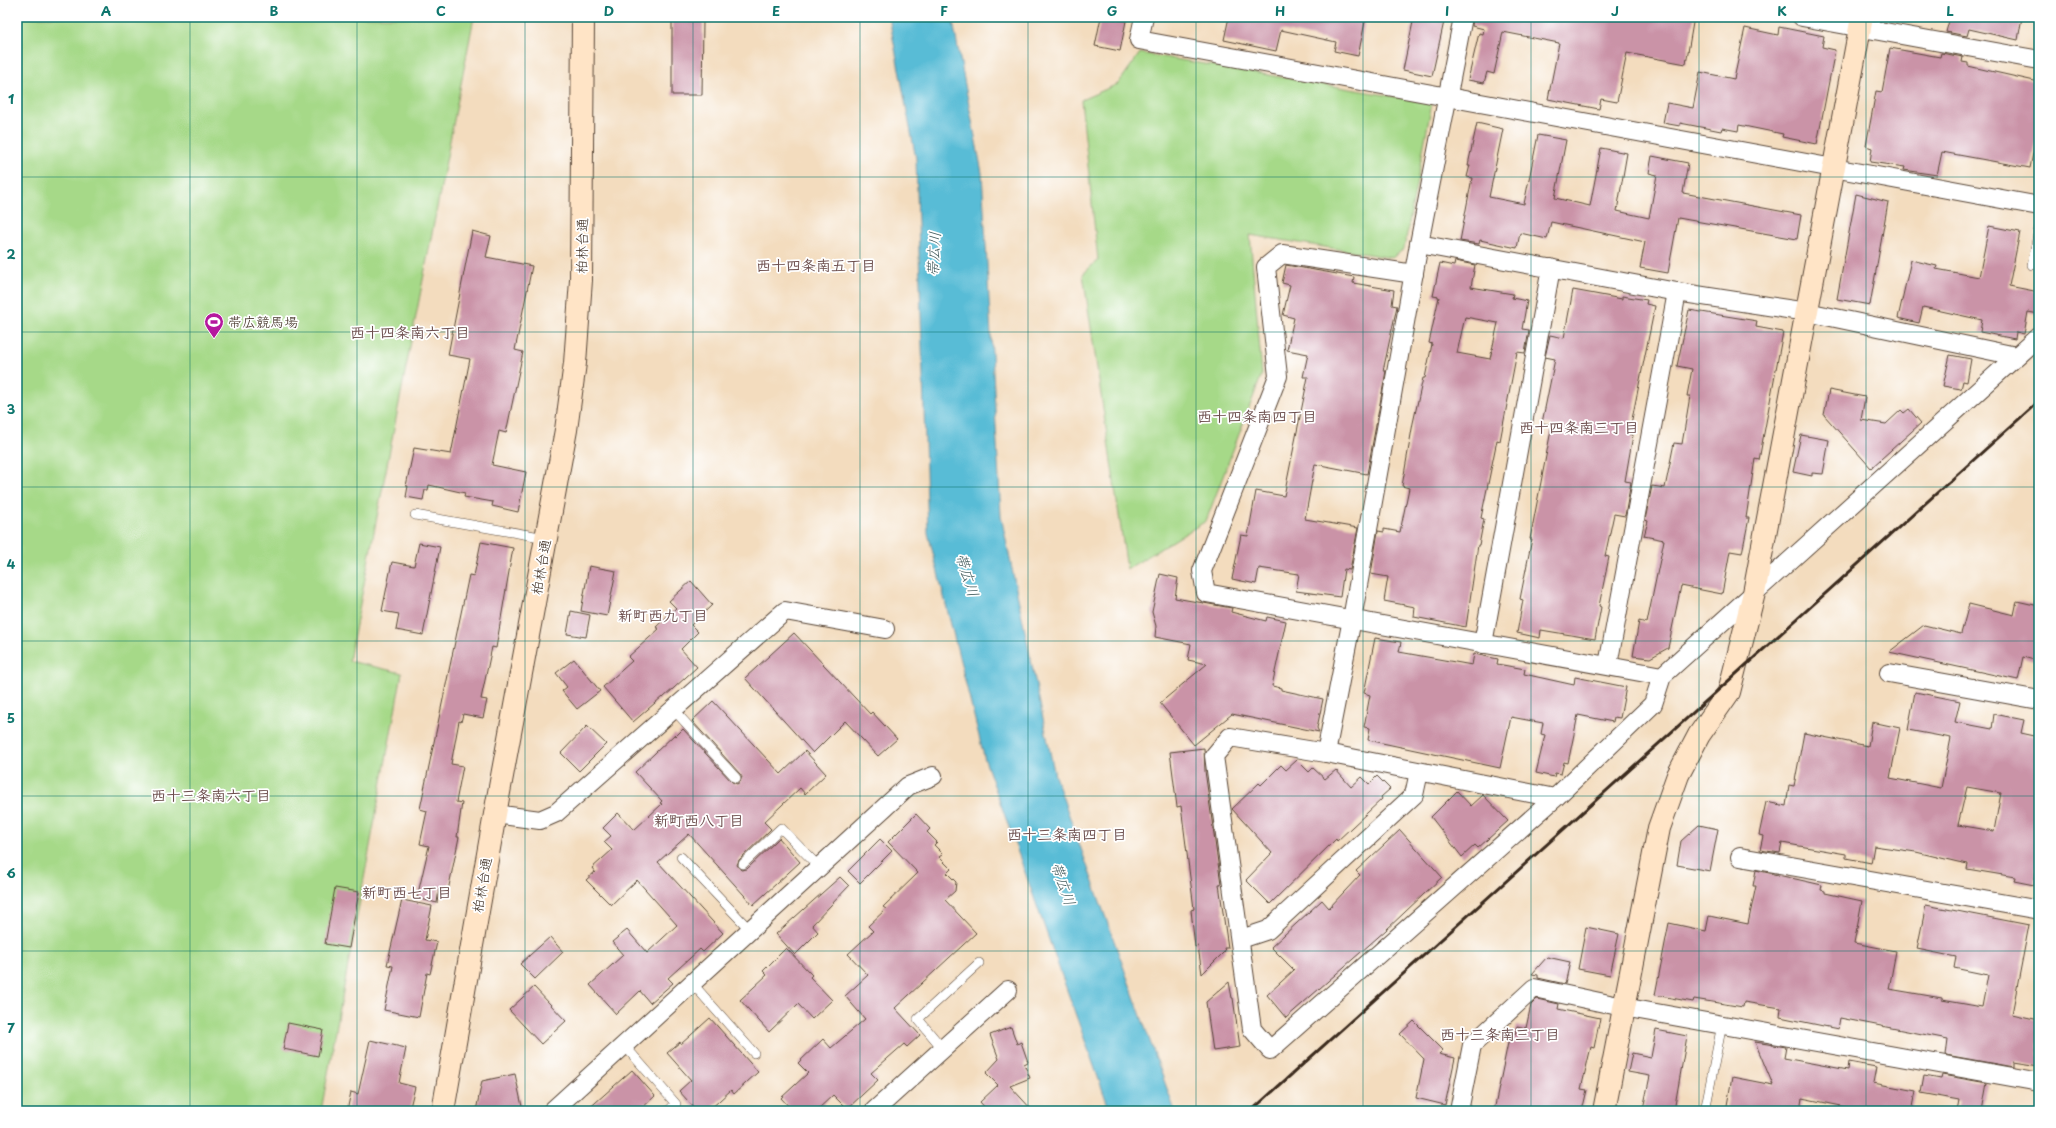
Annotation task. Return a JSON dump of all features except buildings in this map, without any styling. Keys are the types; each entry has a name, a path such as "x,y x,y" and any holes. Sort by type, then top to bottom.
{"street":[{"name":"柏林台通","path":"443,1111 495,814 567,423 575,363 580,302 583,17"},
{"path":"1144,17 1140,40 2039,206"},
{"path":"1326,754 1352,619 1419,244 1463,17"},
{"path":"1802,17 1861,22 2039,60"},
{"path":"1604,1111 1659,828 1678,775 1699,735 1729,692 1754,593 1861,22"},
{"path":"1419,244 1676,292 1807,312 2016,356"},
{"path":"1414,274 1282,254 1266,267 1278,376 1202,571 1206,593 1662,676"},
{"path":"1483,644 1551,268"},
{"path":"1608,665 1676,292"},
{"path":"1555,798 1230,737 1214,756 1252,1029 1270,1050 1555,798 1653,704 1662,676 2039,336"},
{"path":"495,814 540,820 556,813 785,611 886,629"},
{"path":"1888,673 2039,700"},
{"path":"1240,939 1268,930 1414,795 1419,772"},
{"path":"552,1111 908,786 933,776"},
{"path":"1740,857 2039,910"},
{"path":"1459,1111 1472,1045 1534,988 1623,1007 2039,1082"},
{"path":"874,1111 1008,990"}],"lane":[{"path":"2032,265 2039,229"},
{"path":"415,515 546,538"},
{"path":"673,709 736,778"},
{"path":"743,864 781,828 819,867"},
{"path":"681,857 750,930"},
{"path":"943,1049 918,1018 979,963"},
{"path":"692,983 754,1053"},
{"path":"1705,1111 1722,1024"},
{"path":"624,1045 676,1104 668,1111"}],"green space":[{"name":"帯広競馬場","path":"17,17 474,17 349,661 402,673 321,1111 17,1111"},
{"path":"1140,53 1432,103 1404,249 1392,258 1250,235 1262,374 1206,521 1127,569 1083,274 1098,260 1081,100 1118,84"}],"water":[{"name":"帯広川","path":"889,17 952,17 982,173 1001,516 1055,776 1175,1111 1110,1111 985,760 928,533 916,159"}],"railway":[{"path":"1251,1111 2039,401"}],"place":[{"name":"帯広競馬場","path":"214,339"}],"district":[{"name":"西十四条南五丁目","path":"816,266"},
{"name":"西十四条南六丁目","path":"410,333"},
{"name":"西十四条南四丁目","path":"1257,417"},
{"name":"西十四条南三丁目","path":"1579,428"},
{"name":"新町西九丁目","path":"663,616"},
{"name":"西十三条南六丁目","path":"211,796"},
{"name":"新町西八丁目","path":"699,821"},
{"name":"西十三条南四丁目","path":"1067,835"},
{"name":"新町西七丁目","path":"407,893"},
{"name":"西十三条南三丁目","path":"1500,1035"}]}
